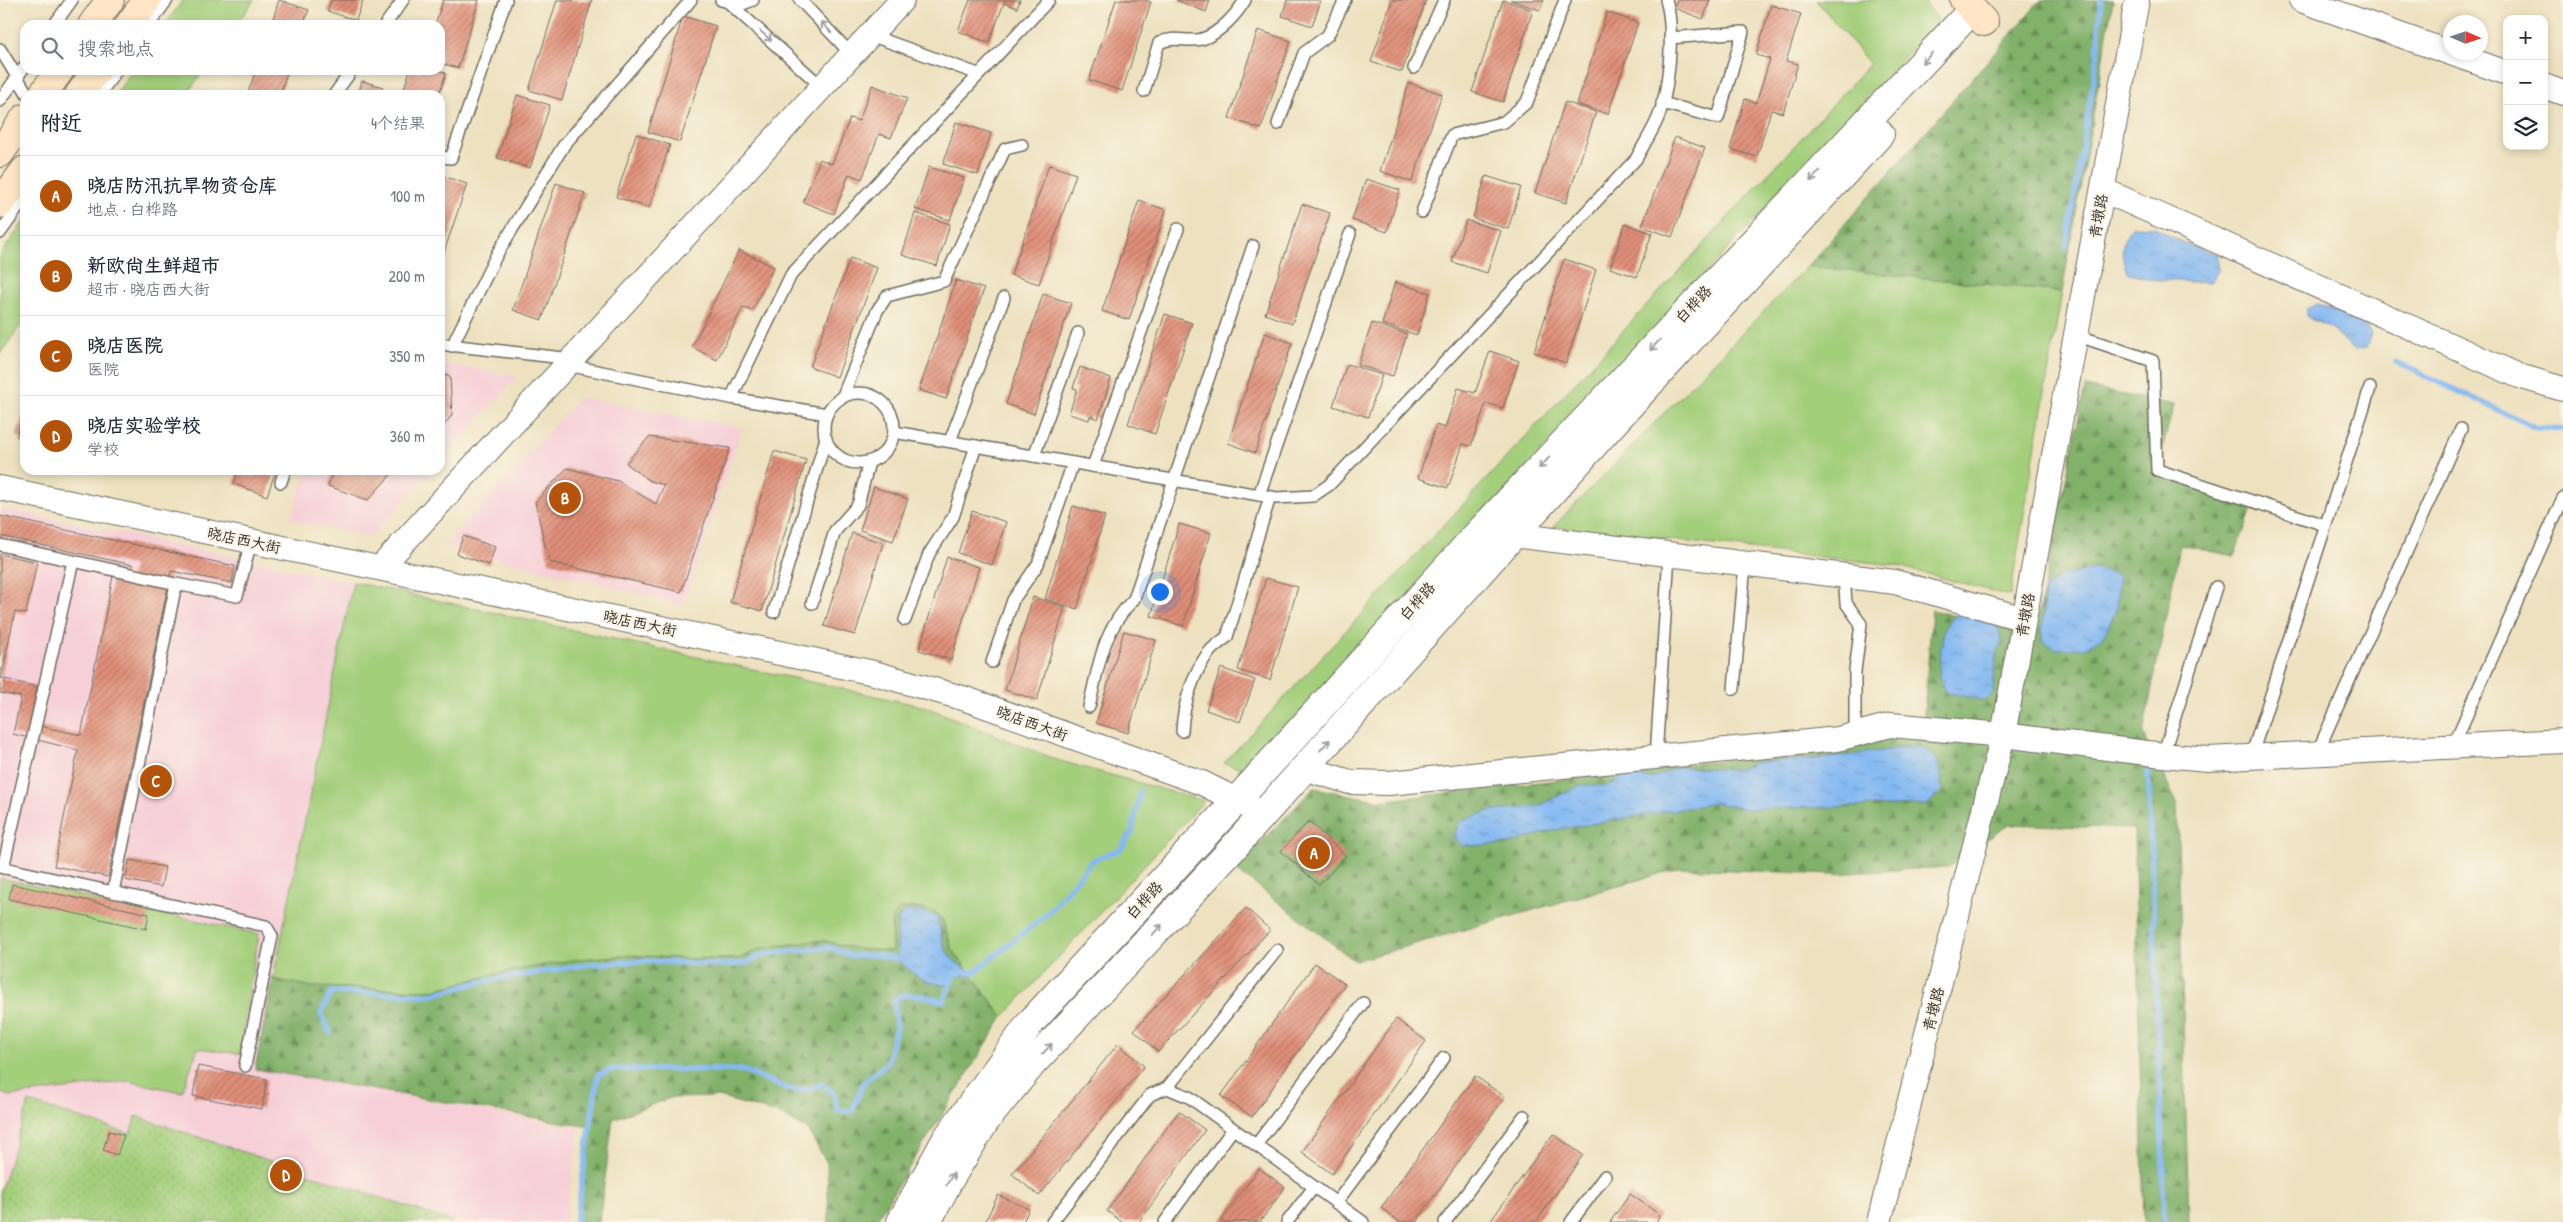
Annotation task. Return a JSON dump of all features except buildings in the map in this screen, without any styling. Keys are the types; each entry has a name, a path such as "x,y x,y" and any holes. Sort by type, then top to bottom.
{"main road":[{"path":"96,20 110,0"},
{"path":"133,20 147,0"},
{"path":"46,90 56,75"},
{"path":"83,90 93,75"},
{"path":"0,153 20,125"},
{"path":"0,204 20,177"}],"street":[{"path":"380,568 902,0"},
{"name":"青墩路","path":"1879,1222 2003,735 2137,0"},
{"path":"2301,0 2503,72"},
{"name":"白桦路","path":"927,1222 948,1182 991,1113 1032,1064 1264,814 1616,420 1976,8"},
{"name":"白桦路","path":"900,1222 947,1138 1031,1022 1237,800 1486,526 1976,8"},
{"path":"2548,87 2563,93"},
{"path":"2103,190 2519,376 2563,389"},
{"name":"晓店西大街","path":"0,488 874,673 966,699 1202,783 1264,814"},
{"path":"1513,535 1895,582 2024,619"},
{"path":"1304,768 1350,782 1389,783 1838,739 1891,726 2003,735 2208,759 2563,741"}],"lane":[{"path":"58,20 72,0"},
{"path":"153,20 167,0"},
{"path":"389,20 403,0"},
{"path":"445,157 451,158 506,0"},
{"path":"691,0 564,145 497,254 446,345 569,362 731,398 827,414"},
{"path":"725,2 740,4 753,0"},
{"path":"800,0 852,55"},
{"path":"731,398 791,275 1049,0"},
{"path":"1144,91 1159,43 1168,38 1202,39 1230,20 1245,0"},
{"path":"1278,124 1304,53 1328,35 1345,0"},
{"path":"1414,68 1444,0"},
{"path":"1422,212 1452,135 1504,122 1527,102 1565,0"},
{"path":"894,432 1265,496 1313,496 1329,485 1636,159 1658,118 1669,76 1670,38 1666,0"},
{"path":"725,2 822,87"},
{"path":"1662,103 1718,118 1743,32 1670,38"},
{"path":"870,35 978,74"},
{"path":"0,49 25,90"},
{"path":"0,101 20,73"},
{"path":"103,90 113,75"},
{"path":"338,90 348,75"},
{"path":"842,398 878,311 887,296 944,281 1005,149 1022,145"},
{"path":"0,233 20,205"},
{"path":"1094,466 1178,229"},
{"path":"1182,731 1182,718 1197,672 1211,650 1227,637 1265,496 1350,234"},
{"path":"1089,707 1109,632 1119,614 1134,599 1253,246"},
{"path":"950,441 1004,298"},
{"path":"1034,456 1078,333"},
{"path":"2076,334 2153,361 2157,470 2325,525"},
{"path":"2251,756 2370,388"},
{"path":"852,394 874,396 884,403 890,412 894,432 890,445 884,454 869,462 851,463 840,458 831,449 826,438 824,426 827,414 833,405 842,398 852,394"},
{"path":"2317,753 2461,429"},
{"path":"774,612 826,438"},
{"path":"905,620 929,554 953,517 976,446"},
{"path":"812,603 835,531 858,505 869,462"},
{"path":"992,662 1013,600 1038,564 1073,463"},
{"path":"281,482 283,475"},
{"path":"2453,746 2563,498"},
{"path":"0,545 238,596 251,541"},
{"path":"1656,757 1669,554"},
{"path":"73,561 2,868 266,926 272,936 245,1066"},
{"path":"1734,689 1745,564"},
{"path":"1844,576 1846,603 1861,624 1855,671 1855,734"},
{"path":"113,892 176,584"},
{"path":"2163,755 2216,587"},
{"path":"1052,1222 1150,1095 1167,1088 1277,950"},
{"path":"1256,1145 1363,1003"},
{"path":"1336,1203 1444,1058"},
{"path":"1167,1088 1189,1098 1363,1222"},
{"path":"1445,1222 1524,1116"},
{"path":"1165,1222 1233,1129"},
{"path":"1571,1222 1606,1176"},
{"path":"1287,1222 1314,1187"}],"shaded area":[{"path":"445,365 518,376 445,456"},
{"path":"580,397 742,428 683,605 444,546"},
{"path":"305,475 427,475 371,537 291,520"},
{"path":"0,508 353,582 255,1069 579,1128 565,1222 0,1222"}],"green space":[{"path":"183,0 254,0 240,20 169,20"},
{"path":"1816,0 1923,0 1939,20 1248,770 1224,763 1870,64"},
{"path":"2041,0 2113,0 2062,292 1808,266"},
{"path":"129,75 200,75 190,90 119,90"},
{"path":"20,227 20,326 0,354 0,255"},
{"path":"1808,266 2062,292 2010,596 1894,565 1553,527"},
{"path":"2085,387 2174,405 2156,471 2255,502 2234,556 2180,545 2143,733 2177,804 2189,1222 2144,1222 2134,829 2009,824 1948,867 1832,874 1680,868 1355,961 1235,869 1314,788 1381,801 1908,738 1931,743 1924,715 1932,610 2034,636"},
{"path":"353,582 926,707 1057,760 1204,801 1003,1017 952,949 942,918 892,918 892,951 848,948 761,948 738,959 693,959 500,973 433,990 313,987 273,979"},
{"path":"0,878 259,934 239,1054 198,1048 182,1092 128,1081 10,1096 0,1093"},
{"path":"911,907 935,911 942,918 952,949 1003,1017 875,1222 829,1222 827,1163 807,1129 776,1113 719,1097 670,1098 613,1119 599,1222 575,1222 589,1127 255,1069 273,979 313,987 433,990 500,973 577,959 633,955 693,959 738,959 761,948 821,940 863,950 892,951 892,918 899,909"},
{"path":"29,1102 130,1134 136,1116 453,1222 0,1222 0,1192"}],"water":[{"path":"2133,226 2153,227 2186,244 2218,255 2218,271 2210,283 2147,279 2127,272 2122,248"},
{"path":"2316,303 2364,322 2371,334 2366,348 2355,350 2331,328 2306,317 2306,309"},
{"path":"2098,568 2119,576 2117,608 2104,636 2085,648 2056,649 2042,641 2044,588 2062,576"},
{"path":"1957,614 1978,618 1998,628 2002,642 1996,655 1993,693 1985,701 1945,692 1939,677 1941,645 1945,627"},
{"path":"1917,746 1931,754 1940,768 1942,790 1927,805 1747,809 1715,803 1550,831 1509,844 1463,846 1453,837 1460,821 1490,811 1538,806 1581,785 1607,786 1625,776 1651,778 1679,767 1735,770 1759,762 1828,758"},
{"path":"906,911 922,912 937,917 943,943 949,955 963,967 975,972 965,977 955,973 949,985 933,983 920,978 897,959 898,919"}],"waterway":[{"path":"2066,248 2097,59 2101,0"},
{"path":"2396,362 2537,428 2563,430"},
{"path":"2148,771 2165,1222"},
{"path":"969,972 975,972 1048,913 1093,860 1121,849 1132,832 1140,792"},
{"path":"330,1033 321,1014 331,992 431,995 480,982 591,964 643,961 725,965 746,963 764,954 828,947 852,956 875,955 897,959"},
{"path":"576,1222 598,1075 613,1069 742,1070 791,1090 806,1090 822,1084 834,1094 838,1111 852,1111 864,1082 887,1063 896,1028 894,1001 901,995 923,996 943,1001 955,973 960,973"}],"place":[{"name":"新欧尚生鲜超市","path":"565,498"},
{"name":"晓店医院","path":"156,781"},
{"name":"晓店防汛抗旱物资仓库","path":"1314,853"},
{"name":"晓店实验学校","path":"286,1175"}]}
